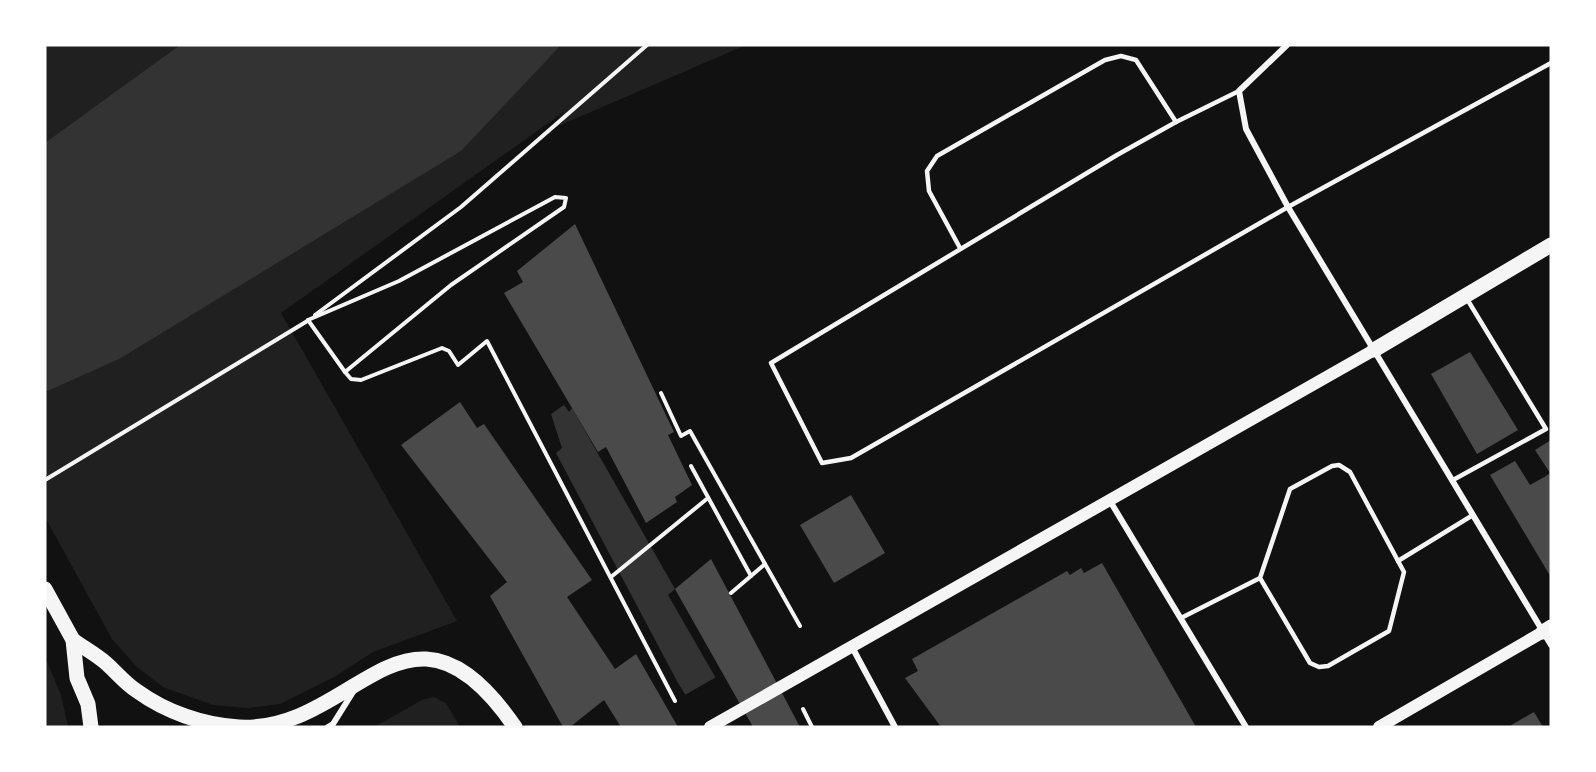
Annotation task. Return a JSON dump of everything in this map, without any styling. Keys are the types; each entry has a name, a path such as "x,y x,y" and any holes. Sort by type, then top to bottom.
{"main road":[{"path":"710,727 1374,350 1551,245"},
{"path":"45,589 72,637 77,678 88,704 91,727"},
{"path":"1379,727 1548,635"},
{"path":"72,637 106,663 136,691 159,705 182,715 230,726 264,726 292,718 403,660 423,658 440,661 479,683 515,727"}],"street":[{"path":"1287,45 1239,91 1245,129 1288,207 1548,635"},
{"path":"1110,501 1246,727"},
{"path":"852,647 895,727"},
{"path":"328,727 333,724 359,681"}],"lane":[{"path":"960,248 929,191 927,171 937,156 1105,60 1121,56 1136,60 1176,122"},
{"path":"1239,91 1176,122 960,248 771,363 822,463 851,458 1288,207 1551,63"},
{"path":"1453,480 1546,429 1465,296"},
{"path":"1180,618 1260,578 1290,489 1332,466 1340,465 1350,472 1404,572 1389,631 1328,666 1319,667 1311,663 1260,578"},
{"path":"1398,561 1473,515"}],"path":[{"path":"45,480 308,320 461,207 647,45"},
{"path":"308,320 399,281 555,197 566,198 564,207 451,285 345,372"},
{"path":"308,320 345,372 355,381 442,348 448,351 458,365 487,341 675,701"},
{"path":"661,393 681,436 690,431 800,626"},
{"path":"691,466 751,576"},
{"path":"611,577 708,498"},
{"path":"731,593 765,564"},
{"path":"803,709 813,727"}],"shaded area":[{"path":"45,45 746,45 549,130 564,112 281,313 457,621 373,652 336,676 280,704 248,708 213,705 163,687 137,667 112,639 45,517"},
{"path":"180,45 561,45 461,151 119,359 45,392 45,143"},
{"path":"564,405 569,412 572,408 675,589 668,595 744,727 703,723 678,683 556,453 562,448 551,414"},
{"path":"45,657 61,695 68,727 45,727"},
{"path":"434,697 446,703 460,727 374,727 422,700"}],"pier":[{"path":"718,676 747,727 702,727 683,696"}],"building":[{"path":"575,224 674,432 668,435 692,485 675,497 677,502 646,523 606,447 598,452 504,293 523,282 517,271"},
{"path":"1470,352 1518,430 1477,454 1431,374"},
{"path":"460,402 477,428 484,424 592,580 567,597 615,669 636,654 678,727 621,727 604,700 570,727 563,727 490,596 507,582 401,445"},
{"path":"1551,440 1551,573 1549,574 1490,475 1515,461 1530,485 1546,476 1550,473 1535,450"},
{"path":"851,495 885,553 834,583 800,525"},
{"path":"711,559 800,727 753,727 675,589"},
{"path":"1102,563 1196,727 941,727 905,678 918,671 912,659 1067,571 1070,575 1081,568 1084,573"},
{"path":"1534,712 1543,727 1508,727"}]}
